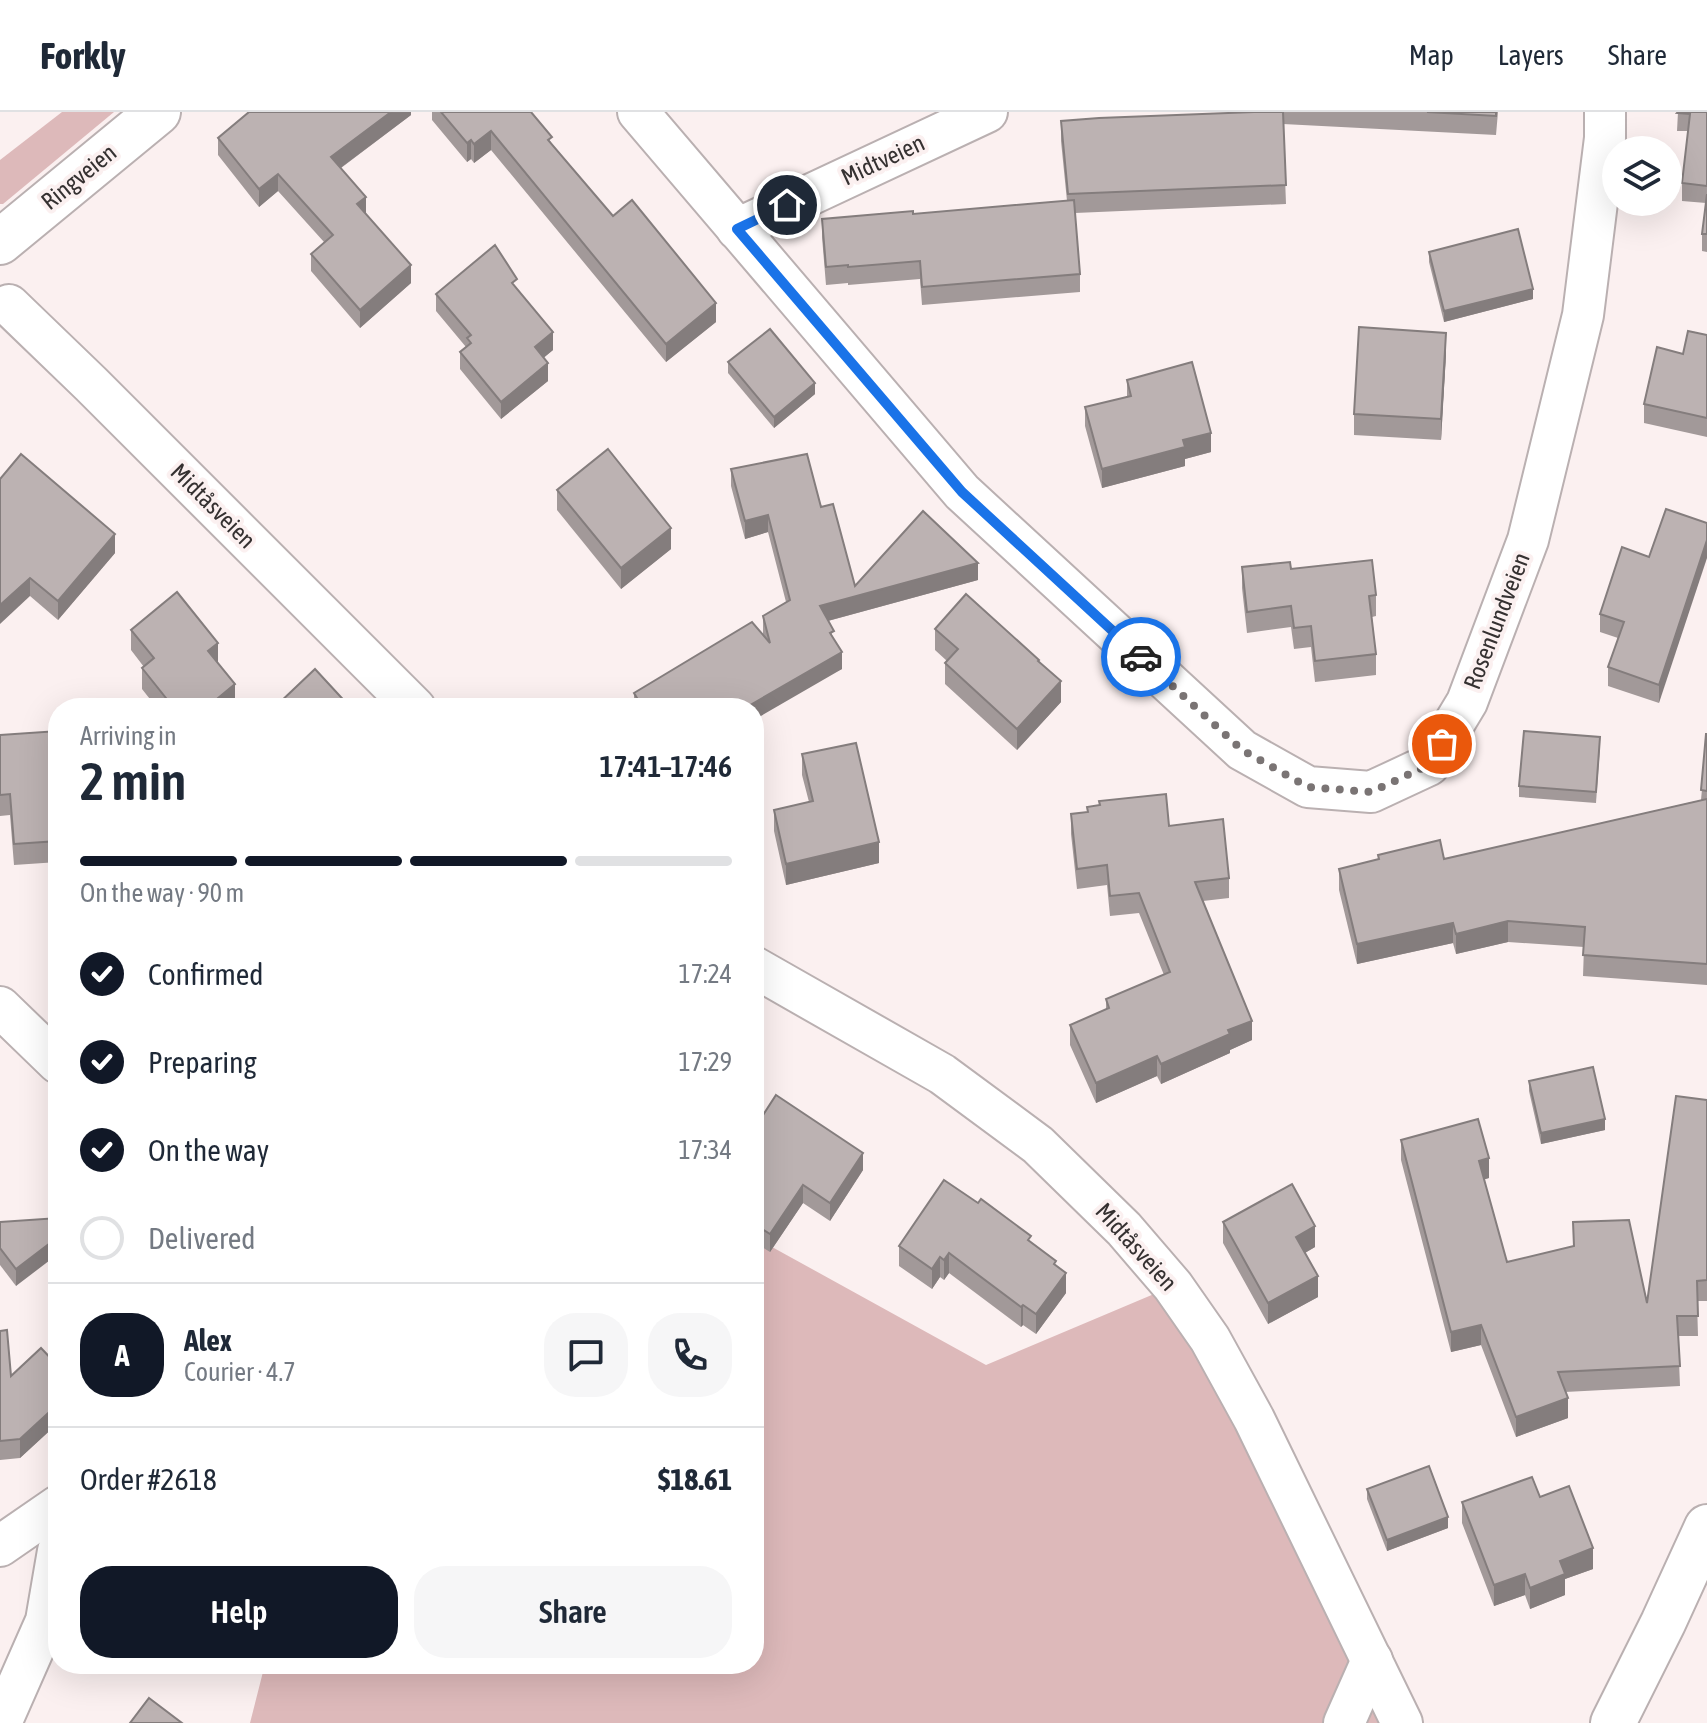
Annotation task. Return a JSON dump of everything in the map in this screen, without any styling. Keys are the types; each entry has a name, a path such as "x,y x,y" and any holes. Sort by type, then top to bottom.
{"main road":[{"name":"Ringveien","path":"0,242 158,112"},
{"path":"1613,1723 1707,1527"}],"street":[{"name":"Rosenlundveien","path":"638,112 962,492 1242,750 1308,787 1371,792 1429,765 1467,702 1528,540 1583,315 1605,138 1605,112"},
{"name":"Midtveien","path":"737,229 987,112"},
{"name":"Midtåsveien","path":"9,305 405,698"},
{"name":"Midtåsveien","path":"764,973 942,1074 1038,1145 1124,1229 1173,1286 1210,1339 1254,1419 1402,1723"},
{"path":"0,1007 48,1053"},
{"path":"0,1546 48,1513"},
{"path":"1,1723 46,1621 48,1609"},
{"path":"1344,1723 1372,1660"}],"shaded area":[{"path":"62,112 114,112 0,204 0,160"},
{"path":"764,1243 986,1365 1173,1286 1402,1723 250,1723 262,1674 764,1674"}],"building":[{"path":"249,112 391,112 331,157 366,197 357,204 411,265 360,310 311,254 333,235 278,174 259,189 218,138"},
{"path":"441,112 531,112 552,137 548,140 613,216 632,200 716,303 666,344 491,131 474,144 471,140 467,143"},
{"path":"1283,112 1286,185 1068,194 1061,121"},
{"path":"1427,112 1496,112 1496,116"},
{"path":"1707,112 1707,186 1682,183 1690,114 1677,113"},
{"path":"1707,194 1707,234 1702,234"},
{"path":"1074,200 1080,274 922,287 920,261 826,267 822,219"},
{"path":"1518,229 1533,289 1444,311 1429,252"},
{"path":"495,245 517,279 512,283 553,332 535,347 548,363 501,402 460,352 471,343 467,338 471,335 436,294"},
{"path":"1359,327 1446,333 1441,419 1354,414"},
{"path":"770,329 815,383 774,417 728,362"},
{"path":"1688,331 1707,335 1707,418 1644,404 1657,347 1683,354"},
{"path":"1192,362 1211,433 1183,440 1185,447 1102,469 1085,407 1131,396 1127,380"},
{"path":"608,449 671,528 621,568 557,490"},
{"path":"21,454 115,534 58,601 30,578 0,605 0,479"},
{"path":"807,454 821,507 833,504 855,586 923,511 978,563 820,606 834,631 830,633 842,652 762,698 637,698 634,693 752,622 770,643 763,616 790,600 768,515 745,521 731,469"},
{"path":"1666,509 1707,523 1707,540 1659,685 1608,667 1624,622 1600,614 1622,547 1649,557"},
{"path":"1372,560 1376,595 1369,596 1376,654 1315,661 1311,626 1294,628 1291,606 1247,612 1242,567 1290,562 1291,569"},
{"path":"177,592 218,643 208,651 235,684 218,698 166,698 142,668 154,658 131,630"},
{"path":"966,594 1061,681 1017,729 945,663 958,649 935,629"},
{"path":"315,669 342,698 284,698"},
{"path":"1524,731 1600,737 1596,792 1519,786"},
{"path":"48,732 48,842 14,844 10,794 0,795 0,735"},
{"path":"1707,734 1707,791 1701,790"},
{"path":"856,743 879,842 786,864 774,810 813,801 802,754"},
{"path":"1166,794 1169,826 1223,819 1229,878 1195,882 1252,1021 1161,1064 1157,1056 1096,1083 1070,1025 1109,1008 1106,999 1170,972 1139,893 1110,896 1107,865 1077,869 1071,814 1088,812 1087,807 1100,805 1099,801"},
{"path":"1707,799 1707,964 1583,955 1585,927 1508,921 1456,934 1453,923 1357,944 1339,869 1379,859 1378,855 1440,840 1444,859"},
{"path":"1593,1067 1605,1119 1541,1133 1529,1081"},
{"path":"776,1095 863,1153 830,1203 803,1185 770,1234 764,1230 764,1114"},
{"path":"1676,1096 1707,1100 1707,1280 1697,1281 1698,1316 1677,1316 1680,1366 1558,1372 1568,1398 1516,1417 1481,1325 1451,1332 1401,1140 1478,1119 1489,1158 1479,1161 1507,1262 1574,1246 1573,1222 1629,1220 1647,1303"},
{"path":"944,1180 978,1203 981,1199 1031,1236 1028,1240 1056,1261 1054,1264 1066,1273 1036,1314 1023,1305 1021,1307 949,1253 944,1260 940,1257 932,1269 899,1246"},
{"path":"1292,1184 1315,1226 1296,1237 1318,1276 1268,1303 1223,1222"},
{"path":"48,1219 48,1245 16,1269 0,1248 0,1222"},
{"path":"7,1330 11,1376 41,1348 48,1355 48,1413 20,1439 0,1441 0,1331"},
{"path":"1429,1466 1448,1517 1387,1540 1367,1489"},
{"path":"1532,1477 1540,1497 1569,1486 1593,1548 1560,1561 1565,1574 1530,1588 1525,1574 1494,1585 1462,1502"},
{"path":"149,1698 182,1723 130,1723"}],"way so far":[{"path":"1141,657 1242,750 1308,787 1371,792 1429,765 1442,744"}],"route":[{"path":"787,205 737,229 962,492 1141,657"}]}
